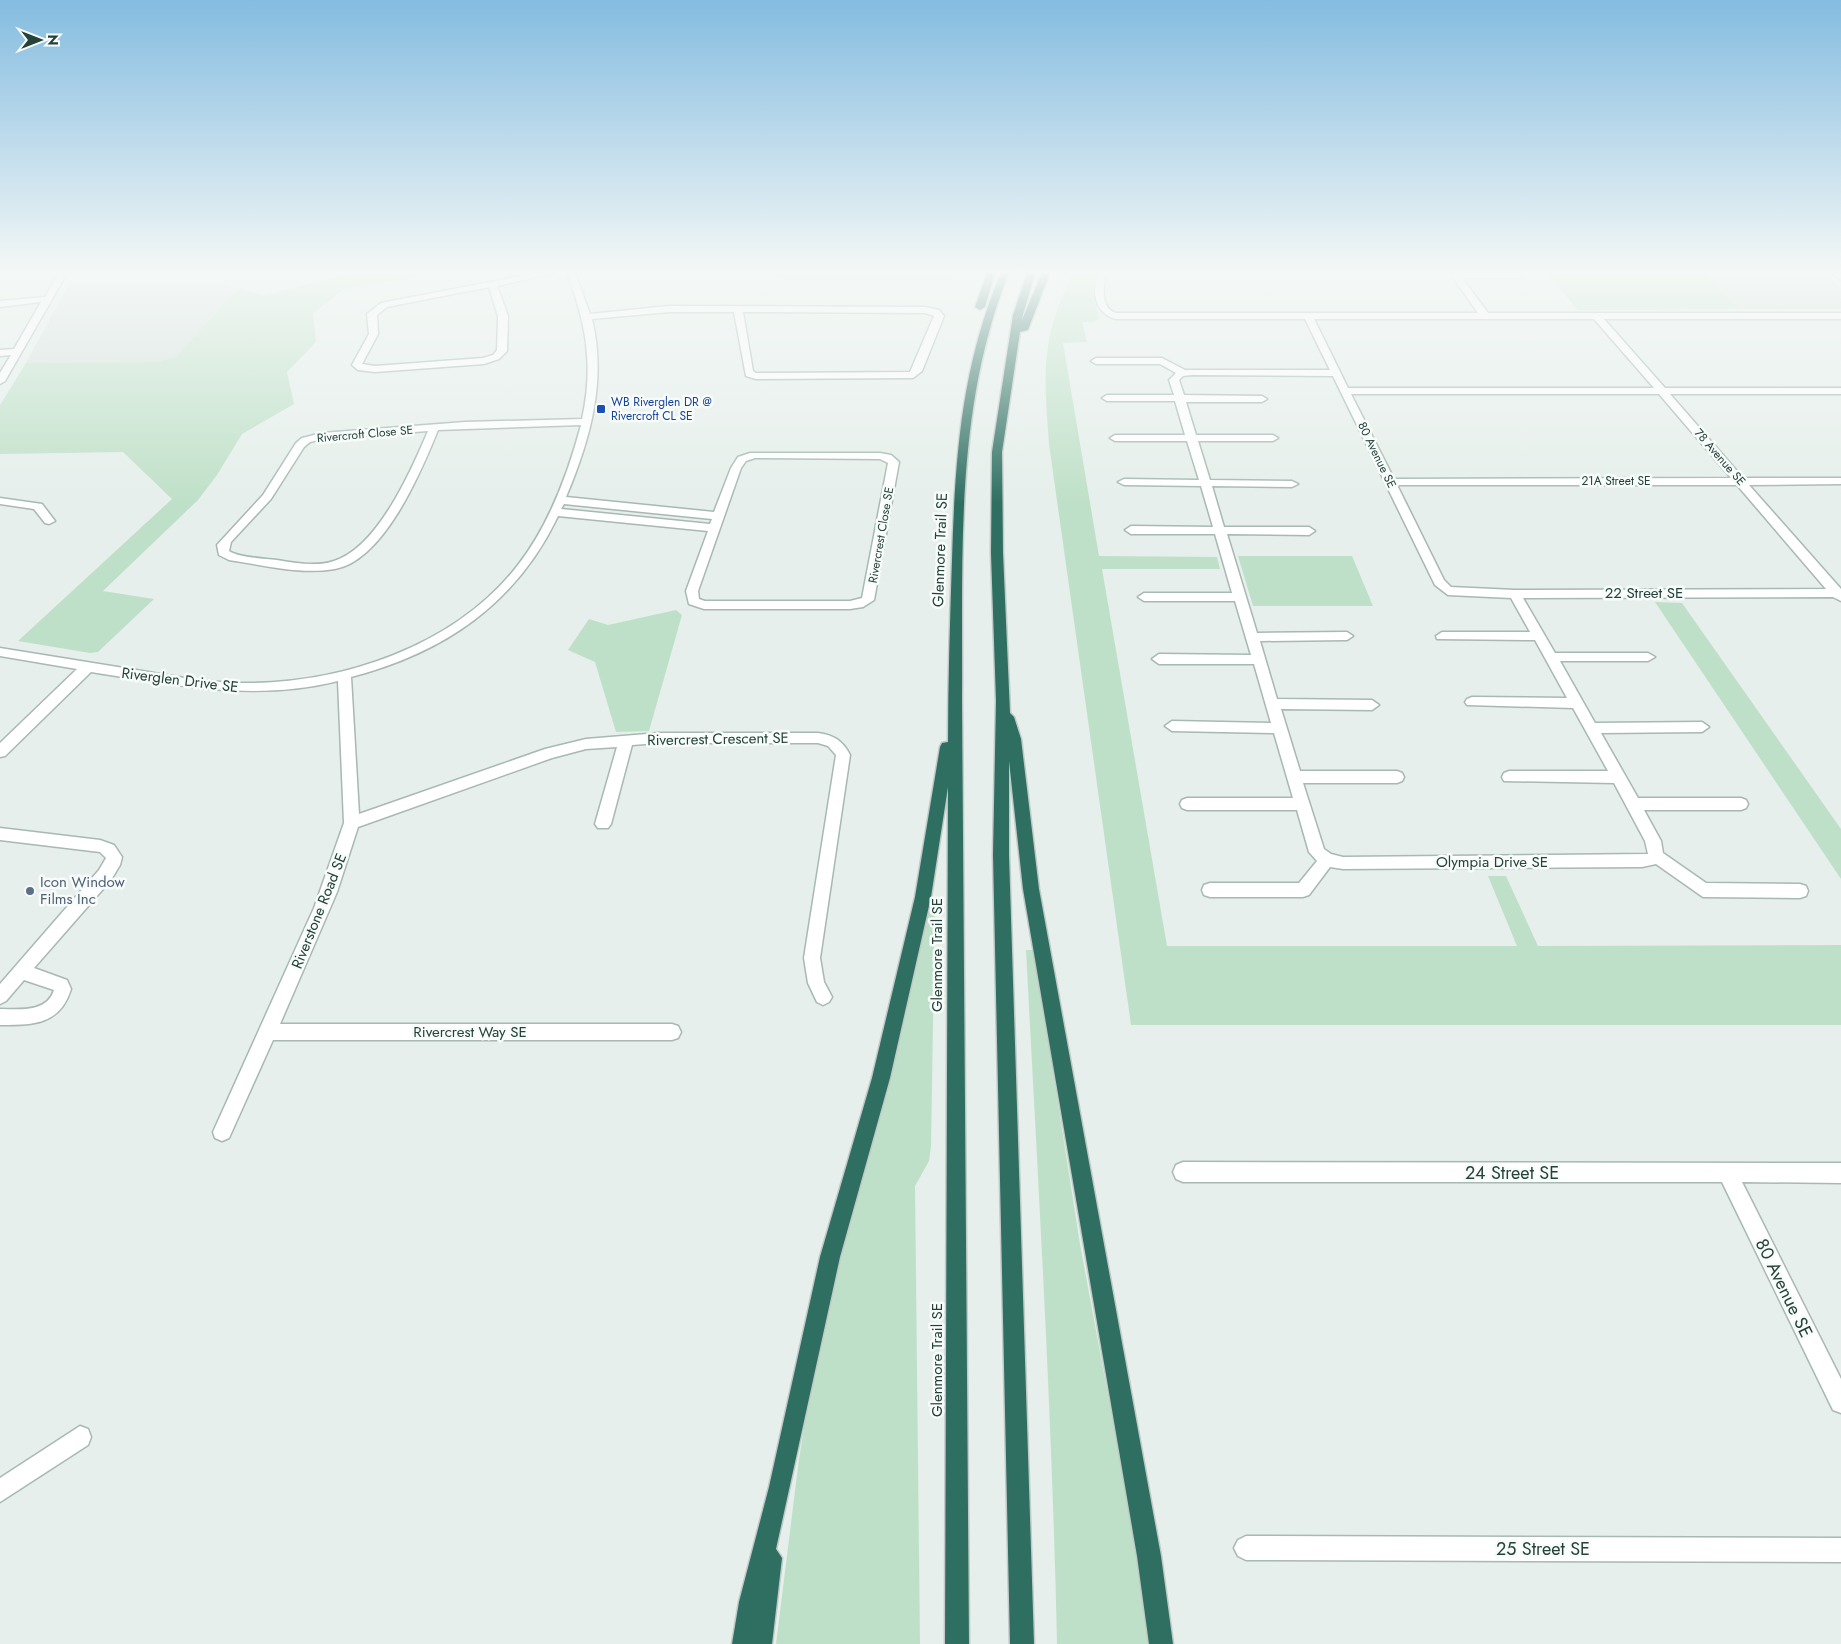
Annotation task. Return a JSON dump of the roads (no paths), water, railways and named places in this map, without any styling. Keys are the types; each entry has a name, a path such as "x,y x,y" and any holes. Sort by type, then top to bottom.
{"highway":[{"path":"972,367 973,350"},
{"name":"Glenmore Trail SE","path":"957,1644 955,701 958,542 964,426 972,367 977,350"},
{"path":"1012,350 997,452 1003,701 1001,855 1022,1644"},
{"path":"1009,371 1016,350"},
{"path":"744,1644 751,1602 780,1487 830,1257 882,1078 924,897 955,701"},
{"path":"1003,701 1014,739 1031,889 1149,1556 1161,1644"},
{"path":"760,1644 780,1487"}],"street":[{"path":"366,350 358,360 357,365 361,368 375,369 484,361 496,357 502,350"},
{"name":"Riverglen Drive SE","path":"0,652 223,688 272,687 344,676 408,653 450,631 479,612 515,578 554,512 580,447 587,422 595,365 593,350"},
{"path":"745,350 749,374 756,376 911,376 917,373 926,350"},
{"name":"80 Avenue SE","path":"1325,350 1439,582 1448,591"},
{"name":"78 Avenue SE","path":"1627,350 1839,595"},
{"path":"0,353 18,351"},
{"path":"0,381 18,351"},
{"path":"1096,361 1162,361 1183,372 1336,373"},
{"path":"1183,372 1174,380 1179,398 1317,852 1327,860 1302,890 1210,890"},
{"path":"1345,391 1841,391"},
{"path":"1107,398 1262,399"},
{"name":"Rivercroft Close SE","path":"434,428 425,451 394,510 350,560 334,566 309,566 229,556 223,552 223,545 226,540 267,497 300,445 306,440 322,436 434,428 587,422"},
{"path":"1115,438 1273,438"},
{"name":"Rivercrest Close SE","path":"748,456 880,456 887,457 894,462 870,596 864,602 850,605 696,604 692,596 692,590 719,516 736,468 748,456"},
{"name":"21A Street SE","path":"1390,482 1841,481"},
{"path":"1124,482 1292,484"},
{"path":"559,500 669,513 719,516"},
{"path":"0,501 38,506 49,521"},
{"path":"554,512 715,528"},
{"path":"1131,530 1309,531"},
{"name":"22 Street SE","path":"1448,591 1455,593 1515,594 1839,595"},
{"path":"1515,594 1654,841 1656,856 1703,890 1800,891"},
{"path":"1144,597 1239,597"},
{"path":"1251,637 1347,636"},
{"path":"1442,636 1540,636"},
{"path":"1551,657 1648,658"},
{"path":"1159,659 1258,660"},
{"path":"0,752 88,667"},
{"name":"Riverstone Road SE","path":"222,1132 342,862 352,823 344,676"},
{"path":"1472,702 1577,703"},
{"path":"1272,704 1372,705"},
{"path":"1172,726 1279,728"},
{"path":"1591,728 1702,727"},
{"name":"Rivercrest Crescent SE","path":"352,823 550,753 604,741 658,738 818,738 830,741 840,749 843,755 843,764 812,958 816,983 823,997"},
{"path":"603,824 626,740"},
{"path":"1294,777 1398,777"},
{"path":"1509,777 1619,777"},
{"path":"1187,804 1302,804"},
{"path":"1634,804 1741,804"},
{"path":"0,834 100,846 109,849 114,856 112,865 23,972 0,996"},
{"name":"Olympia Drive SE","path":"1327,860 1343,863 1642,861 1656,856"},
{"path":"0,1017 39,1016 51,1009 59,1000 63,989 61,985 23,972"},
{"name":"Rivercrest Way SE","path":"268,1032 672,1032"},
{"name":"24 Street SE","path":"1183,1172 1841,1173"},
{"name":"80 Avenue SE","path":"1728,1174 1841,1402"},
{"path":"0,1491 80,1437"},
{"name":"25 Street SE","path":"1246,1548 1841,1550"}],"place":[{"name":"WB Riverglen DR @ Rivercroft CL SE","path":"601,409"},
{"name":"Icon Window Films Inc","path":"30,891"}]}
